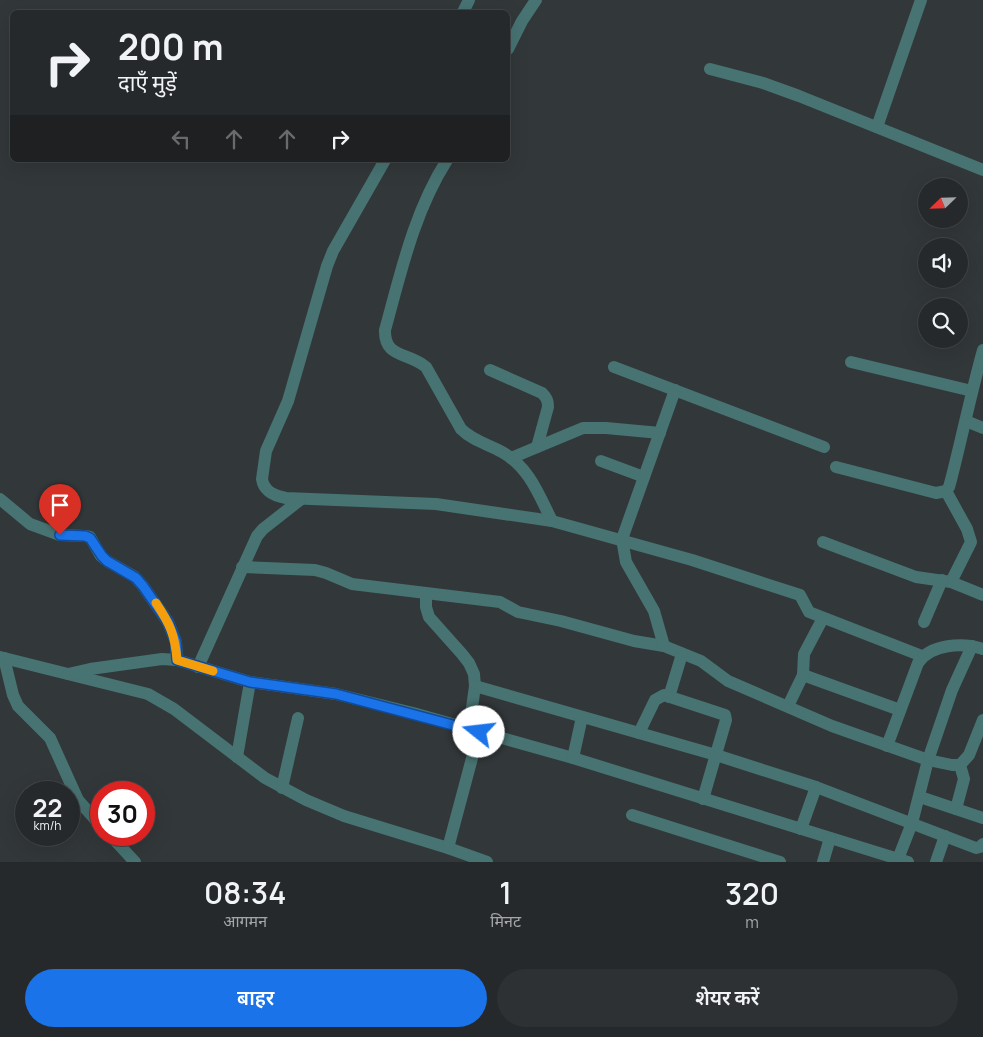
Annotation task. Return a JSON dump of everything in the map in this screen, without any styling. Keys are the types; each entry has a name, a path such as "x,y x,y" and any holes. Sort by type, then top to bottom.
{"street":[{"path":"510,45 522,21 536,0"},
{"path":"877,127 921,0"},
{"path":"710,69 787,91 983,170"},
{"path":"384,162 333,251 322,282 288,401 266,451 262,479 265,488 277,496 300,500 436,504 552,520 622,539 800,595 806,610 922,656"},
{"path":"445,162 416,219 385,330 385,338 390,349 420,361 426,367 462,429 468,435 511,458 520,465 530,476 552,520"},
{"path":"946,491 949,487 983,350"},
{"path":"851,362 972,391"},
{"path":"614,367 824,447"},
{"path":"490,370 542,393 546,397 548,407 537,447"},
{"path":"664,646 654,611 626,562 622,539 675,390"},
{"path":"966,421 983,428"},
{"path":"511,458 584,428 660,433"},
{"path":"601,461 644,476"},
{"path":"836,467 936,492 946,491"},
{"path":"924,622 946,581 977,544 966,530 946,491"},
{"path":"0,500 30,524 60,535 90,538 107,561 136,578 168,622 176,642 177,660"},
{"path":"198,667 257,536 263,529 300,500"},
{"path":"823,542 916,577 946,581 983,595"},
{"path":"242,567 315,570 352,584 500,602 518,612 561,621 634,641 664,646 701,661 728,681 832,726 928,760 952,765 960,765 969,755 983,720"},
{"path":"426,594 426,607 429,617 469,663 474,674 474,730 448,848"},
{"path":"788,706 803,675 804,654 823,618"},
{"path":"68,674 90,668 149,660 177,660 250,682 336,694 573,758 903,860 928,760 952,690 977,647"},
{"path":"887,746 922,656 938,649 977,647"},
{"path":"669,697 682,654"},
{"path":"2,658 148,694 162,701 236,757 282,788 344,816 488,862"},
{"path":"2,658 18,706 50,738 78,800 90,814"},
{"path":"803,675 900,710"},
{"path":"236,757 250,682"},
{"path":"475,686 716,755 816,787 976,848 983,844"},
{"path":"639,733 655,700 664,695 725,715 726,720 703,799"},
{"path":"573,758 582,717"},
{"path":"282,788 298,718"},
{"path":"956,809 964,779 960,765"},
{"path":"801,829 816,787"},
{"path":"920,797 983,818"},
{"path":"632,815 780,862"},
{"path":"936,862 944,836"},
{"path":"823,862 830,838"},
{"path":"120,846 135,862"}],"slow traffic":[{"path":"156,603 173,633 176,642 177,660 213,671"}],"route":[{"path":"60,535 90,538 107,561 136,578 168,622 176,642 177,660 250,682 336,694 479,732"}]}
